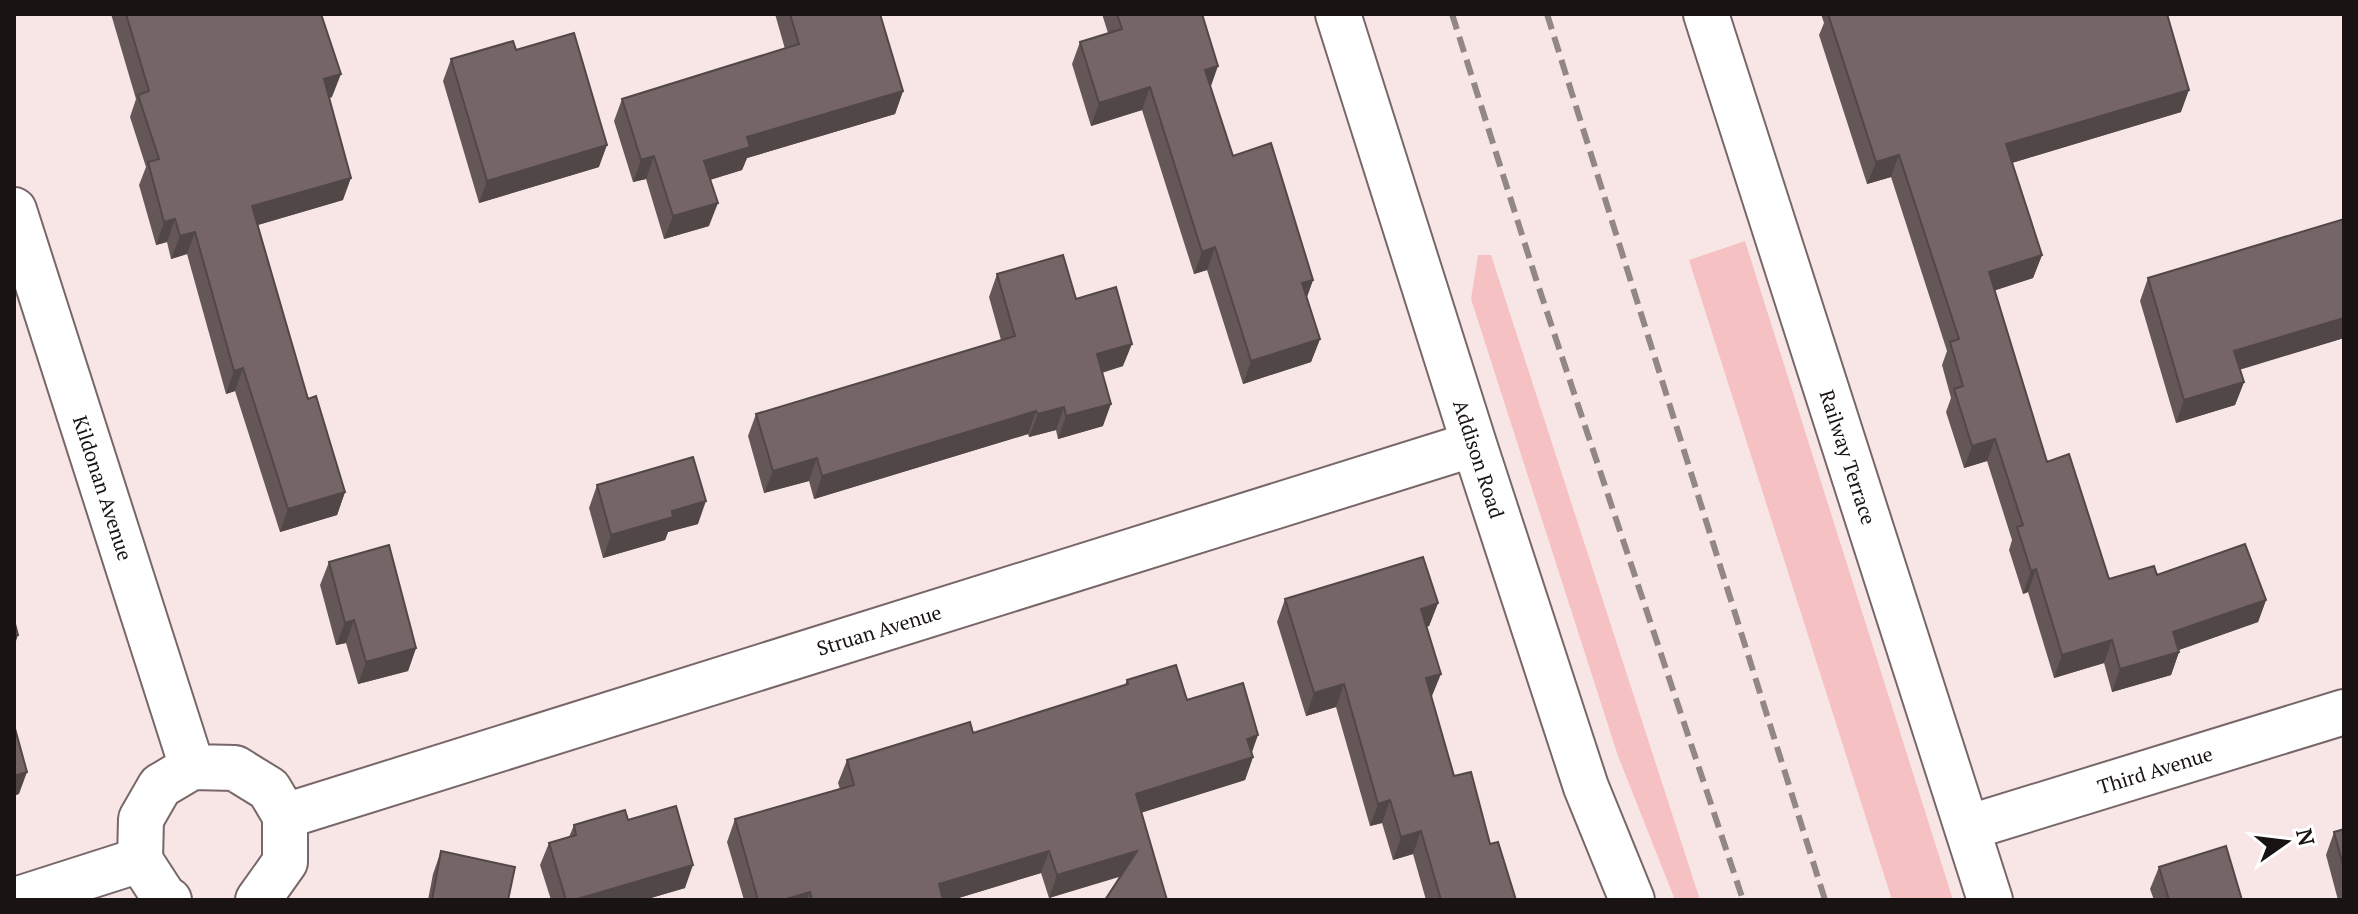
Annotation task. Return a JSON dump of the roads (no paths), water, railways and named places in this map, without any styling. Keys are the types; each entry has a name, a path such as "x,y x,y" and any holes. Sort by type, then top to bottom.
{"street":[{"name":"Addison Road","path":"1338,14 1586,787 1632,900"},
{"name":"Railway Terrace","path":"1706,14 1990,900"},
{"name":"Kildonan Avenue","path":"14,210 192,767"},
{"name":"Struan Avenue","path":"285,816 1474,444"},
{"name":"Third Avenue","path":"1967,828 2344,712"},
{"path":"169,900 140,860 141,819 160,786 192,767 235,768 269,789 285,816 285,862 258,900"},
{"path":"15,900 140,860"}],"railway":[{"path":"1452,14 1536,279 1743,900"},
{"path":"1547,14 1825,900"}]}
